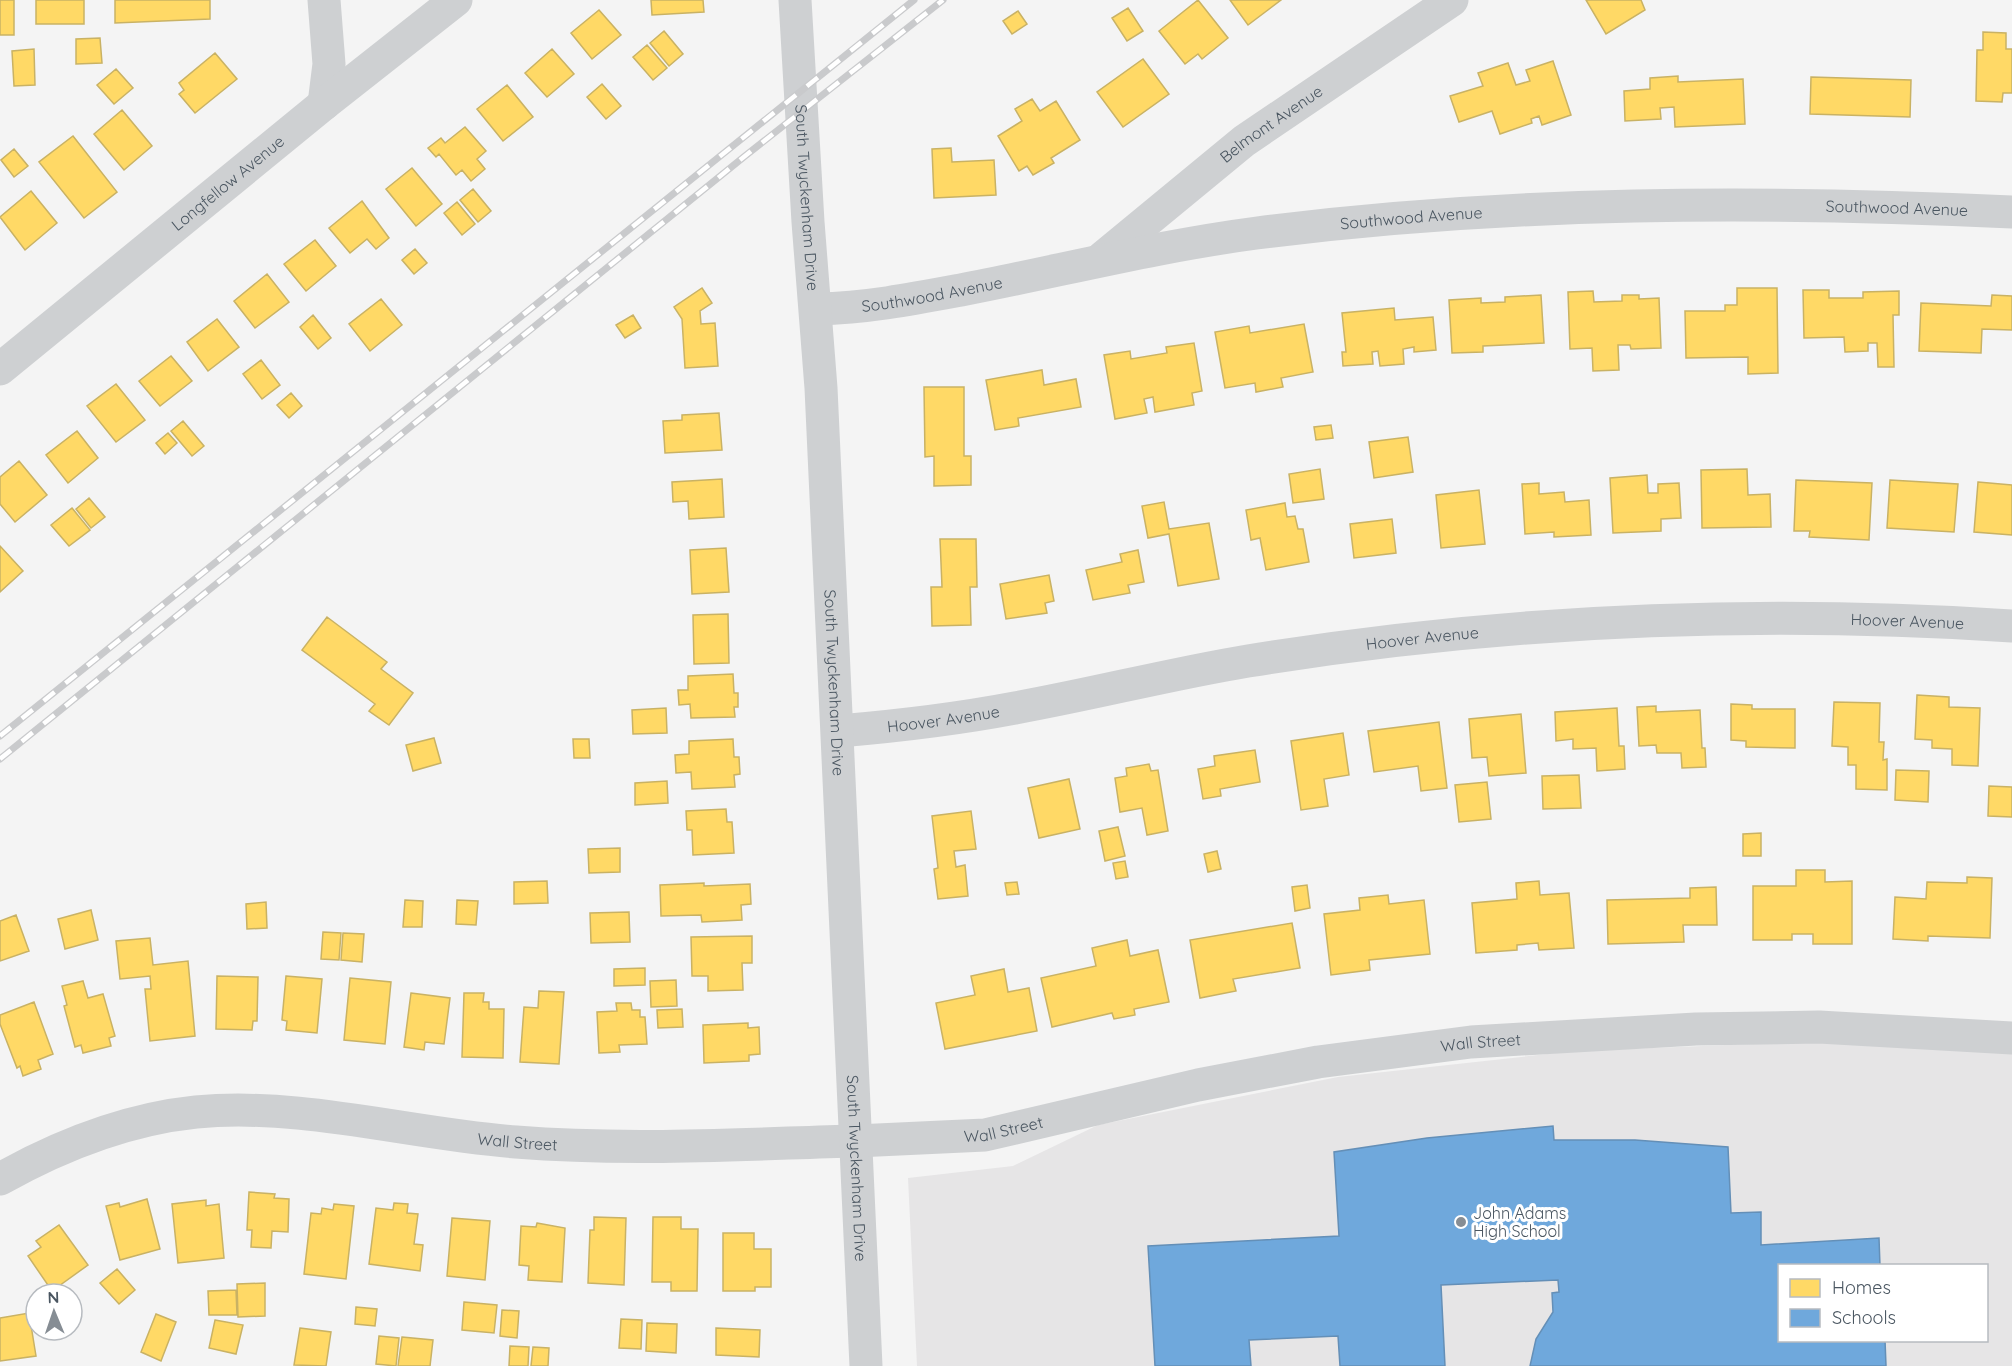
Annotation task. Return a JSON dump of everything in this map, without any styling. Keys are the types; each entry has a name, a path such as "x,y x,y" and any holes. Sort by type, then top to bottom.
{"street":[{"path":"324,0 329,64 324,104"},
{"name":"Longfellow Avenue","path":"0,369 324,104 456,0"},
{"name":"South Twyckenham Drive","path":"795,0 808,222 817,309 866,1366"},
{"name":"Belmont Avenue","path":"1099,261 1244,141 1452,0"},
{"name":"Southwood Avenue","path":"817,309 861,308 1254,233 1340,223 1632,205 1807,203 2012,212"},
{"name":"Hoover Avenue","path":"838,731 901,725 1018,708 1172,674 1345,646 1550,625 1735,617 1811,617 2012,626"},
{"name":"Wall Street","path":"0,1179 31,1162 82,1140 146,1122 196,1112 315,1115 435,1134 586,1147 856,1141 985,1135 1220,1081 1318,1062 1471,1042 1629,1032 1763,1027 1879,1029 2012,1038"}],"shaded area":[{"name":"John Adams High School","path":"1809,1042 2012,1053 2012,1366 917,1366 908,1178 1013,1166 1098,1125 1338,1077 1575,1051"}],"building: Homes":[{"path":"0,0 14,0 14,35 0,35"},
{"path":"36,0 84,0 84,24 36,24"},
{"path":"115,0 210,0 210,19 115,23"},
{"path":"651,0 703,0 704,12 652,15"},
{"path":"1198,0 1228,38 1202,59 1198,54 1185,64 1159,31"},
{"path":"1230,0 1281,0 1248,25"},
{"path":"1586,0 1641,0 1645,10 1606,34"},
{"path":"1128,8 1143,31 1127,41 1112,18"},
{"path":"599,10 621,35 592,59 571,33"},
{"path":"1018,11 1027,24 1012,34 1003,21"},
{"path":"664,31 683,54 669,66 650,43"},
{"path":"1983,32 2006,33 2006,49 2012,49 2012,93 2003,93 2002,102 1976,101 1977,50 1983,50"},
{"path":"100,38 102,63 76,64 76,39"},
{"path":"647,45 667,68 653,80 633,57"},
{"path":"34,49 35,85 14,86 12,51"},
{"path":"552,49 574,74 547,97 525,73"},
{"path":"215,53 237,79 195,113 179,94 184,90 179,83"},
{"path":"1143,59 1169,94 1123,127 1097,92"},
{"path":"1553,61 1571,115 1542,125 1539,116 1531,119 1532,123 1500,134 1492,111 1459,122 1450,96 1483,86 1478,73 1508,63 1516,85 1530,81 1526,70"},
{"path":"116,69 133,88 114,104 97,85"},
{"path":"1678,76 1678,82 1743,79 1745,124 1675,127 1674,107 1660,108 1661,119 1625,121 1624,91 1650,89 1650,78"},
{"path":"1811,77 1911,80 1910,117 1810,114"},
{"path":"602,84 621,106 606,119 587,97"},
{"path":"507,85 533,117 503,141 477,109"},
{"path":"1032,99 1040,111 1056,101 1080,140 1051,158 1054,163 1033,175 1027,166 1019,171 998,136 1022,121 1015,109"},
{"path":"122,110 152,146 124,170 94,134"},
{"path":"465,127 486,151 477,159 485,169 471,181 462,170 456,175 439,154 436,157 428,148 441,138 445,143"},
{"path":"73,136 117,192 84,218 39,162"},
{"path":"951,148 952,162 994,160 996,195 934,198 932,149"},
{"path":"14,149 28,166 14,177 1,160"},
{"path":"412,168 442,204 416,226 386,189"},
{"path":"473,189 491,211 478,222 460,200"},
{"path":"31,191 57,223 25,250 0,217"},
{"path":"362,201 389,238 376,249 367,239 350,253 329,228"},
{"path":"457,202 475,224 462,235 444,213"},
{"path":"315,240 336,266 306,291 284,264"},
{"path":"415,249 427,263 414,274 402,260"},
{"path":"267,274 289,302 255,328 234,301"},
{"path":"702,288 712,303 700,311 701,324 715,323 718,366 685,368 682,319 674,307"},
{"path":"1737,288 1777,288 1778,373 1748,374 1748,357 1686,358 1685,311 1725,311 1725,305 1737,305"},
{"path":"1803,290 1829,290 1829,298 1863,298 1863,292 1899,291 1899,315 1893,315 1894,367 1878,367 1877,343 1868,343 1868,351 1845,352 1844,337 1804,338"},
{"path":"1593,291 1594,302 1622,301 1622,295 1639,295 1639,299 1659,298 1661,348 1631,349 1630,345 1618,345 1619,370 1593,371 1592,348 1570,349 1568,292"},
{"path":"1541,295 1544,343 1483,346 1483,352 1452,353 1449,300 1481,298 1481,303 1505,302 1505,297"},
{"path":"1992,295 2012,296 2012,330 1982,329 1981,353 1919,351 1921,303 1991,306"},
{"path":"381,299 402,325 370,351 349,324"},
{"path":"1394,308 1395,320 1433,317 1436,350 1414,352 1414,347 1403,349 1404,364 1380,366 1378,351 1372,352 1373,364 1343,366 1342,352 1346,352 1342,313"},
{"path":"313,315 331,338 318,349 300,327"},
{"path":"633,315 641,328 625,338 616,325"},
{"path":"217,319 239,347 208,371 187,342"},
{"path":"1304,324 1313,372 1281,378 1283,387 1256,392 1255,383 1225,388 1215,332 1249,326 1250,333"},
{"path":"1194,343 1202,391 1192,393 1194,405 1155,412 1153,397 1144,399 1147,413 1115,419 1104,355 1130,351 1131,359 1167,353 1166,347"},
{"path":"171,356 192,381 160,406 139,381"},
{"path":"261,360 280,385 262,399 243,374"},
{"path":"1042,370 1044,385 1076,379 1081,407 1018,418 1019,426 995,430 986,380"},
{"path":"116,384 145,420 116,442 87,406"},
{"path":"924,387 964,387 964,456 971,456 971,485 934,486 934,456 925,457"},
{"path":"291,393 302,406 289,418 277,405"},
{"path":"719,413 722,450 665,453 663,421 682,420 682,415"},
{"path":"183,421 204,446 192,456 171,431"},
{"path":"1331,425 1333,438 1316,440 1314,427"},
{"path":"77,431 98,458 68,483 46,455"},
{"path":"168,433 177,443 165,454 156,443"},
{"path":"1408,437 1413,472 1374,478 1369,442"},
{"path":"19,461 47,495 15,522 0,504 0,477"},
{"path":"1320,469 1324,499 1293,503 1289,474"},
{"path":"1747,469 1748,495 1770,494 1771,527 1702,528 1701,470"},
{"path":"1647,475 1648,493 1658,493 1658,484 1679,483 1681,518 1661,519 1661,531 1613,533 1610,478"},
{"path":"722,479 724,517 689,519 688,501 673,502 672,482"},
{"path":"1796,480 1872,483 1869,540 1809,537 1810,531 1794,531"},
{"path":"1890,480 1958,484 1954,532 1887,528"},
{"path":"1978,482 2012,485 2012,535 1974,532"},
{"path":"1539,483 1539,494 1564,492 1565,502 1589,500 1591,535 1554,537 1554,532 1525,534 1522,484"},
{"path":"1479,490 1485,544 1441,548 1436,495"},
{"path":"89,498 105,517 91,528 76,509"},
{"path":"1164,502 1169,529 1209,523 1219,579 1178,586 1169,534 1148,538 1142,506"},
{"path":"1285,503 1287,517 1295,516 1298,529 1303,529 1309,562 1266,570 1260,538 1251,540 1246,510"},
{"path":"72,508 90,530 69,546 51,525"},
{"path":"1392,519 1396,553 1354,558 1350,524"},
{"path":"940,539 976,539 977,587 970,587 971,625 932,626 931,587 942,587"},
{"path":"0,546 23,571 0,592"},
{"path":"726,548 729,592 692,594 690,550"},
{"path":"1138,550 1144,582 1128,585 1130,593 1093,600 1086,570 1122,562 1120,554"},
{"path":"1049,575 1054,601 1045,603 1047,613 1006,619 1000,584"},
{"path":"728,614 729,663 694,664 693,615"},
{"path":"327,617 387,662 381,669 413,693 389,725 369,711 375,704 302,650"},
{"path":"733,674 734,693 738,693 738,707 734,707 735,717 691,718 690,704 679,705 678,690 688,690 688,676"},
{"path":"1917,695 1949,697 1949,707 1980,708 1978,766 1952,765 1952,749 1932,748 1932,740 1915,739"},
{"path":"1834,702 1880,703 1879,742 1884,742 1883,760 1887,759 1887,790 1856,789 1856,765 1848,765 1848,747 1832,746"},
{"path":"1731,704 1752,705 1752,709 1795,709 1795,748 1746,747 1746,741 1731,740"},
{"path":"1656,706 1656,712 1700,710 1702,748 1705,748 1706,767 1682,768 1681,753 1657,753 1656,745 1639,746 1637,707"},
{"path":"666,708 667,733 633,734 632,710"},
{"path":"1617,708 1619,746 1624,746 1625,769 1597,771 1596,748 1573,749 1573,739 1556,741 1555,712"},
{"path":"1521,714 1526,773 1489,776 1487,757 1472,758 1469,719"},
{"path":"1439,722 1447,788 1421,791 1418,766 1374,772 1368,731"},
{"path":"1343,733 1349,775 1324,779 1328,806 1301,810 1291,741"},
{"path":"434,738 441,763 413,771 406,745"},
{"path":"573,739 589,739 590,758 574,758"},
{"path":"733,739 734,757 739,757 740,774 734,775 735,787 692,789 691,772 676,773 675,755 689,754 689,741"},
{"path":"1255,750 1260,782 1220,789 1221,796 1203,799 1198,769 1215,766 1214,756"},
{"path":"1149,764 1151,771 1158,770 1168,831 1147,835 1142,808 1120,812 1115,778 1127,776 1126,768"},
{"path":"1896,770 1929,771 1928,802 1895,800"},
{"path":"1579,775 1581,808 1543,809 1542,776"},
{"path":"1069,779 1080,829 1039,838 1028,788"},
{"path":"667,781 668,803 635,805 635,783"},
{"path":"1487,782 1491,819 1459,822 1455,785"},
{"path":"1989,786 2012,787 2012,817 1988,816"},
{"path":"726,809 727,822 732,822 734,853 693,855 692,830 687,830 686,811"},
{"path":"971,811 976,849 954,851 956,867 965,865 968,896 938,899 934,869 938,868 932,816"},
{"path":"1118,827 1125,856 1105,861 1099,831"},
{"path":"1761,833 1761,856 1743,856 1743,834"},
{"path":"620,848 620,872 589,873 588,849"},
{"path":"1217,851 1221,869 1208,872 1204,854"},
{"path":"1125,861 1128,877 1116,879 1113,863"},
{"path":"1796,870 1825,870 1825,882 1852,881 1852,944 1813,944 1813,934 1792,934 1792,940 1753,940 1753,886 1796,886"},
{"path":"1967,877 1992,878 1990,938 1928,936 1928,941 1893,939 1895,897 1926,899 1927,882 1967,883"},
{"path":"547,881 548,903 514,904 514,882"},
{"path":"1539,881 1540,895 1569,893 1574,948 1539,950 1538,943 1517,945 1517,950 1476,953 1472,903 1517,899 1516,883"},
{"path":"1017,882 1019,894 1007,895 1005,883"},
{"path":"704,883 704,886 750,884 751,904 741,905 742,920 702,922 701,915 661,916 660,885"},
{"path":"1307,885 1310,908 1295,911 1292,887"},
{"path":"1716,887 1717,925 1683,925 1684,942 1608,944 1607,900 1690,898 1690,888"},
{"path":"1388,895 1389,904 1424,900 1430,954 1369,960 1370,970 1331,975 1324,914 1360,910 1359,898"},
{"path":"405,900 423,901 422,927 403,927"},
{"path":"457,900 478,901 476,925 456,924"},
{"path":"266,902 267,928 247,929 246,904"},
{"path":"91,910 98,940 65,949 58,919"},
{"path":"629,912 630,942 591,943 590,913"},
{"path":"16,915 29,951 0,961 0,921"},
{"path":"1292,923 1300,968 1233,979 1236,991 1200,998 1190,940"},
{"path":"323,932 341,933 339,960 321,959"},
{"path":"343,933 364,934 362,962 341,960"},
{"path":"752,936 752,963 742,963 743,990 708,991 708,976 692,976 691,937"},
{"path":"150,938 153,965 188,961 195,1036 150,1041 145,989 151,989 150,976 120,979 116,941"},
{"path":"1127,940 1130,956 1158,950 1169,1002 1134,1009 1135,1015 1114,1019 1112,1013 1052,1027 1041,978 1096,966 1092,948"},
{"path":"645,968 645,985 614,986 614,969"},
{"path":"1004,969 1008,992 1029,988 1037,1031 945,1049 936,1003 975,995 971,976"},
{"path":"217,976 258,977 257,1021 253,1021 252,1030 216,1029"},
{"path":"286,976 322,979 317,1033 286,1030 287,1021 282,1020"},
{"path":"350,978 391,982 385,1044 344,1040"},
{"path":"676,980 677,1006 651,1007 650,981"},
{"path":"83,981 88,998 103,994 115,1036 109,1038 111,1046 83,1053 81,1045 75,1047 64,1006 67,1005 62,986"},
{"path":"539,991 564,992 559,1064 520,1062 524,1007 538,1008"},
{"path":"411,993 450,998 444,1044 425,1042 424,1050 404,1047"},
{"path":"464,993 484,993 483,1002 489,1002 489,1009 504,1009 503,1058 462,1057"},
{"path":"34,1002 53,1054 38,1060 41,1069 23,1076 20,1066 17,1068 0,1024 0,1015"},
{"path":"616,1003 631,1003 632,1010 640,1010 640,1017 645,1017 647,1044 619,1045 620,1052 599,1053 597,1012 617,1011"},
{"path":"682,1009 683,1027 658,1028 657,1010"},
{"path":"748,1023 748,1028 759,1027 760,1054 749,1055 749,1061 704,1063 703,1025"},
{"path":"249,1192 275,1194 274,1198 289,1199 288,1232 272,1231 271,1248 251,1247 252,1230 247,1230"},
{"path":"147,1199 160,1249 120,1260 106,1206 119,1203 120,1207"},
{"path":"206,1200 206,1206 219,1204 224,1258 178,1263 172,1204"},
{"path":"394,1203 408,1204 407,1213 418,1214 414,1244 423,1245 420,1271 369,1264 376,1208 393,1210"},
{"path":"334,1204 354,1206 346,1279 304,1274 311,1213 321,1214 322,1208 333,1210"},
{"path":"594,1217 626,1218 624,1285 588,1283 590,1230 594,1230"},
{"path":"653,1217 681,1217 681,1229 698,1229 697,1291 671,1291 671,1282 652,1282"},
{"path":"452,1218 490,1221 485,1280 447,1276"},
{"path":"537,1223 565,1228 562,1282 528,1280 529,1266 519,1265 521,1226 536,1227"},
{"path":"59,1225 88,1265 64,1282 46,1282 28,1256 41,1247 36,1241"},
{"path":"723,1233 754,1233 754,1249 771,1249 771,1287 755,1287 755,1291 723,1291"},
{"path":"117,1269 135,1290 119,1304 100,1283"},
{"path":"265,1283 265,1316 238,1317 237,1284"},
{"path":"236,1290 237,1315 209,1315 208,1291"},
{"path":"464,1302 497,1305 494,1333 462,1330"},
{"path":"356,1307 377,1309 375,1326 355,1324"},
{"path":"502,1310 519,1311 517,1338 500,1336"},
{"path":"24,1314 24,1342 34,1342 36,1356 0,1361 0,1318"},
{"path":"156,1314 176,1322 161,1361 141,1352"},
{"path":"621,1319 642,1320 641,1349 619,1348"},
{"path":"215,1320 243,1325 236,1354 209,1348"},
{"path":"647,1323 677,1324 676,1353 646,1351"},
{"path":"300,1328 331,1332 326,1366 294,1365"},
{"path":"716,1328 760,1330 759,1357 716,1355"},
{"path":"379,1336 399,1338 396,1366 376,1364"},
{"path":"402,1337 433,1340 430,1366 398,1366"},
{"path":"510,1346 529,1347 528,1366 509,1366"},
{"path":"533,1347 549,1348 548,1366 531,1366"}],"building: Schools":[{"name":"John Adams High School","path":"1553,1126 1554,1140 1635,1140 1728,1147 1731,1213 1761,1212 1761,1245 1879,1238 1880,1264 1778,1264 1778,1342 1885,1342 1886,1366 1530,1366 1536,1339 1553,1312 1552,1293 1559,1292 1558,1280 1441,1285 1445,1366 1340,1366 1338,1336 1249,1340 1251,1366 1155,1366 1148,1246 1339,1236 1334,1152 1427,1138"}],"railway":[{"path":"0,736 914,0"},
{"path":"0,759 745,156 943,0"}],"place":[{"name":"John Adams High School","path":"1461,1222"}]}
